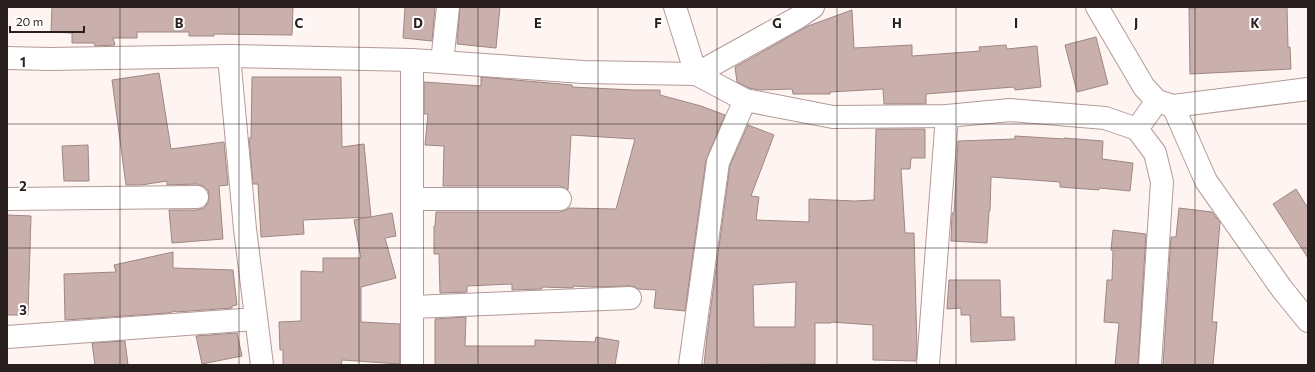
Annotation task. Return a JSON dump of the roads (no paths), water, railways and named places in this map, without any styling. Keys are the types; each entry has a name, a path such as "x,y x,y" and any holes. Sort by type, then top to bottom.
{"street":[{"path":"442,62 448,7"},
{"path":"675,7 696,74"},
{"path":"696,74 797,18 813,7"},
{"path":"1097,7 1144,87 1165,103 1206,182 1282,289 1308,321"},
{"path":"7,58 50,59 229,56 412,60 583,72 696,74 745,100 833,117 947,116 1010,110 1105,118 1137,129 1155,153 1162,182 1150,365"},
{"path":"229,56 245,229 262,365"},
{"path":"412,60 412,365"},
{"path":"1137,129 1165,103 1308,89"},
{"path":"690,365 718,162 745,100"},
{"path":"928,365 947,116"},
{"path":"7,199 197,197"},
{"path":"412,199 560,199"},
{"path":"413,307 630,298"},
{"path":"7,337 256,319"}]}
